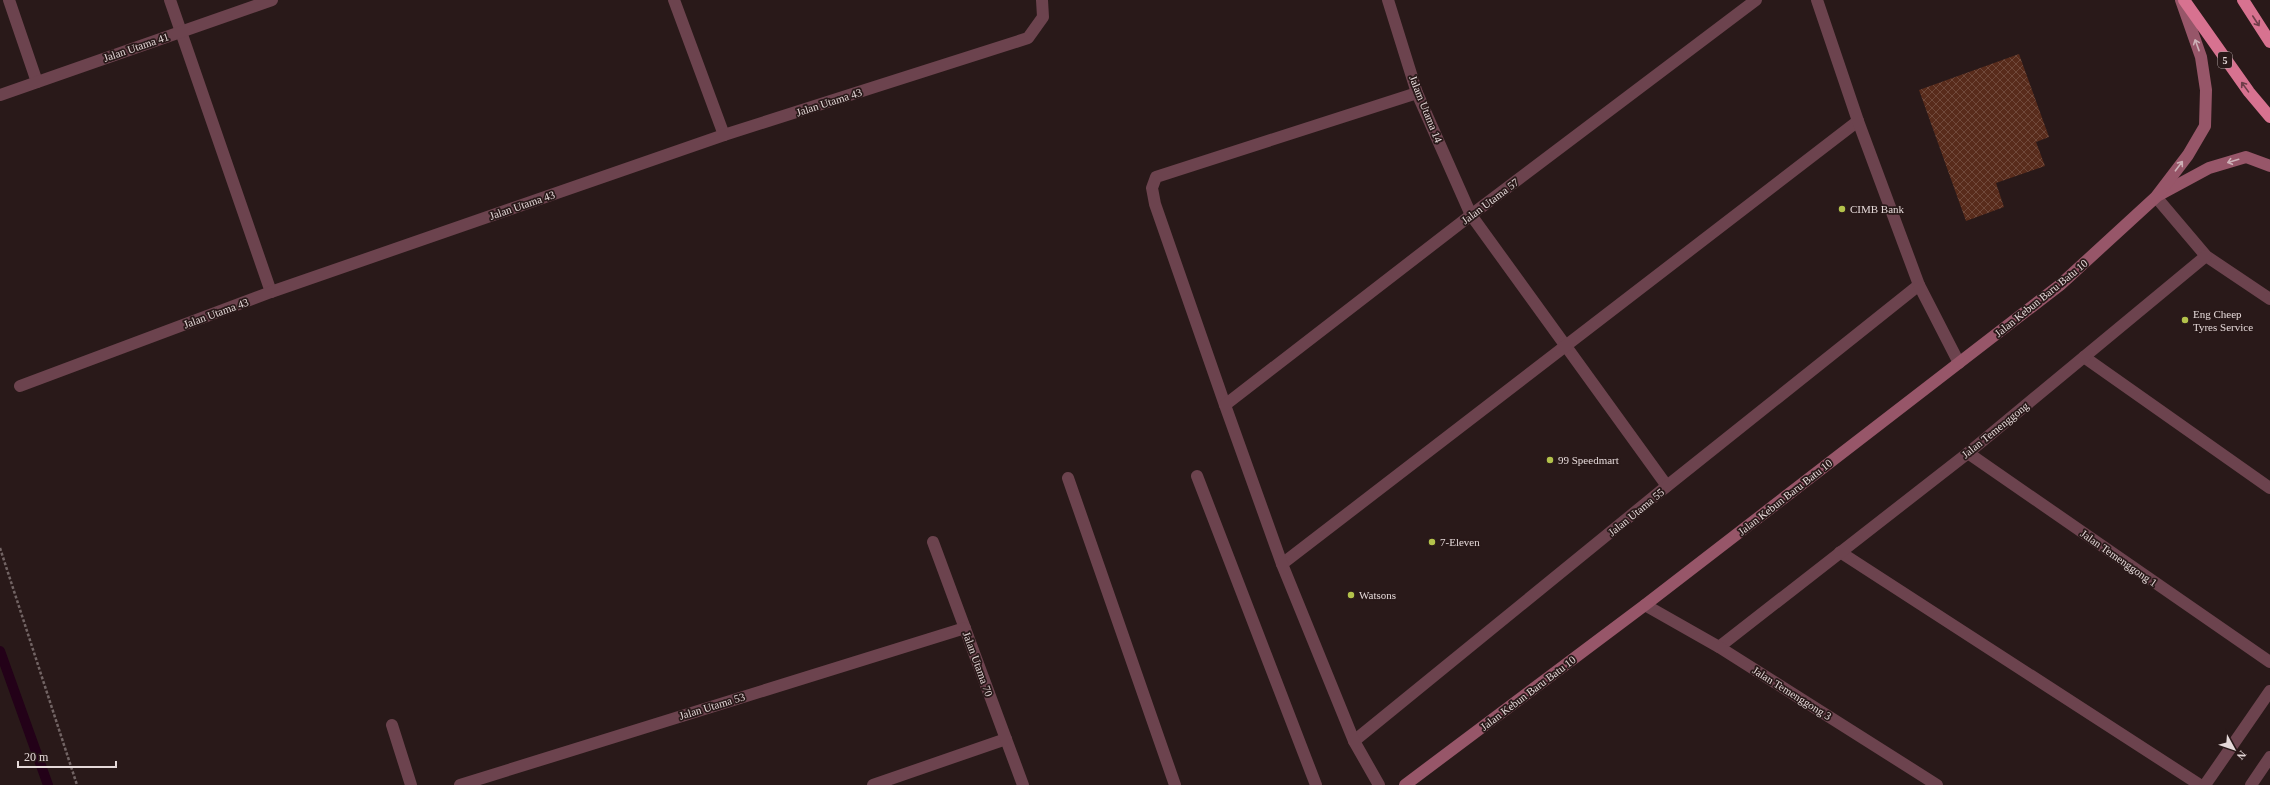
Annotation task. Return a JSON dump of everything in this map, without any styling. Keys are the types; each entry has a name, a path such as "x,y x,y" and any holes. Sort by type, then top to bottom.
{"highway":[{"name":"5","path":"2184,0 2245,86 2270,117"},
{"path":"2243,0 2270,42"}],"street":[{"path":"9,0 37,82"},
{"path":"170,0 182,31 271,292"},
{"name":"Jalan Utama 41","path":"0,95 272,0"},
{"path":"674,0 724,135"},
{"name":"Jalan Utama 43","path":"20,386 271,292 724,135 1028,38 1043,17 1042,0"},
{"name":"Jalam Utama 14","path":"1388,0 1417,93 1471,215 1667,486"},
{"name":"Jalan Utama 57","path":"1225,405 1471,215 1756,0"},
{"path":"1817,0 1858,121 1919,285 1959,363"},
{"path":"2156,197 2188,155 2205,126 2206,90 2201,57 2181,0"},
{"path":"1379,785 1354,741 1282,564 1155,204 1152,188 1156,177 1417,93"},
{"path":"1282,564 1564,345 1858,121"},
{"path":"2156,197 2209,168 2246,157 2270,166"},
{"path":"2156,197 2206,256 2270,299"},
{"name":"Jalan Kebun Baru Batu 10","path":"1405,785 1645,605 2060,285 2156,197"},
{"name":"Jalan Temenggong","path":"1719,647 1968,453 2206,256"},
{"name":"Jalan Utama 55","path":"1354,741 1667,486 1919,285"},
{"path":"2084,357 2270,488"},
{"name":"Jalan Temenggong 1","path":"1968,453 2270,662"},
{"path":"1197,476 1315,785"},
{"path":"1068,478 1175,785"},
{"name":"Jalan Utama 70","path":"933,542 1023,785"},
{"path":"1840,552 2200,785"},
{"name":"Jalan Temenggong 3","path":"1645,605 1719,647 1937,785"},
{"name":"Jalan Utama 53","path":"460,785 965,628"},
{"path":"2205,785 2270,691"},
{"path":"392,725 410,785"},
{"path":"872,785 1006,739"},
{"path":"2251,785 2270,757"}],"path":[{"path":"0,548 78,785"}],"building":[{"path":"2019,54 2049,137 2036,142 2045,166 1996,183 2004,207 1966,221 1919,90"}],"waterway":[{"path":"0,651 48,785"}],"place":[{"name":"CIMB Bank","path":"1842,209"},
{"name":"Eng Cheep Tyres Service","path":"2185,320"},
{"name":"99 Speedmart","path":"1550,460"},
{"name":"7-Eleven","path":"1432,542"},
{"name":"Watsons","path":"1351,595"}]}
